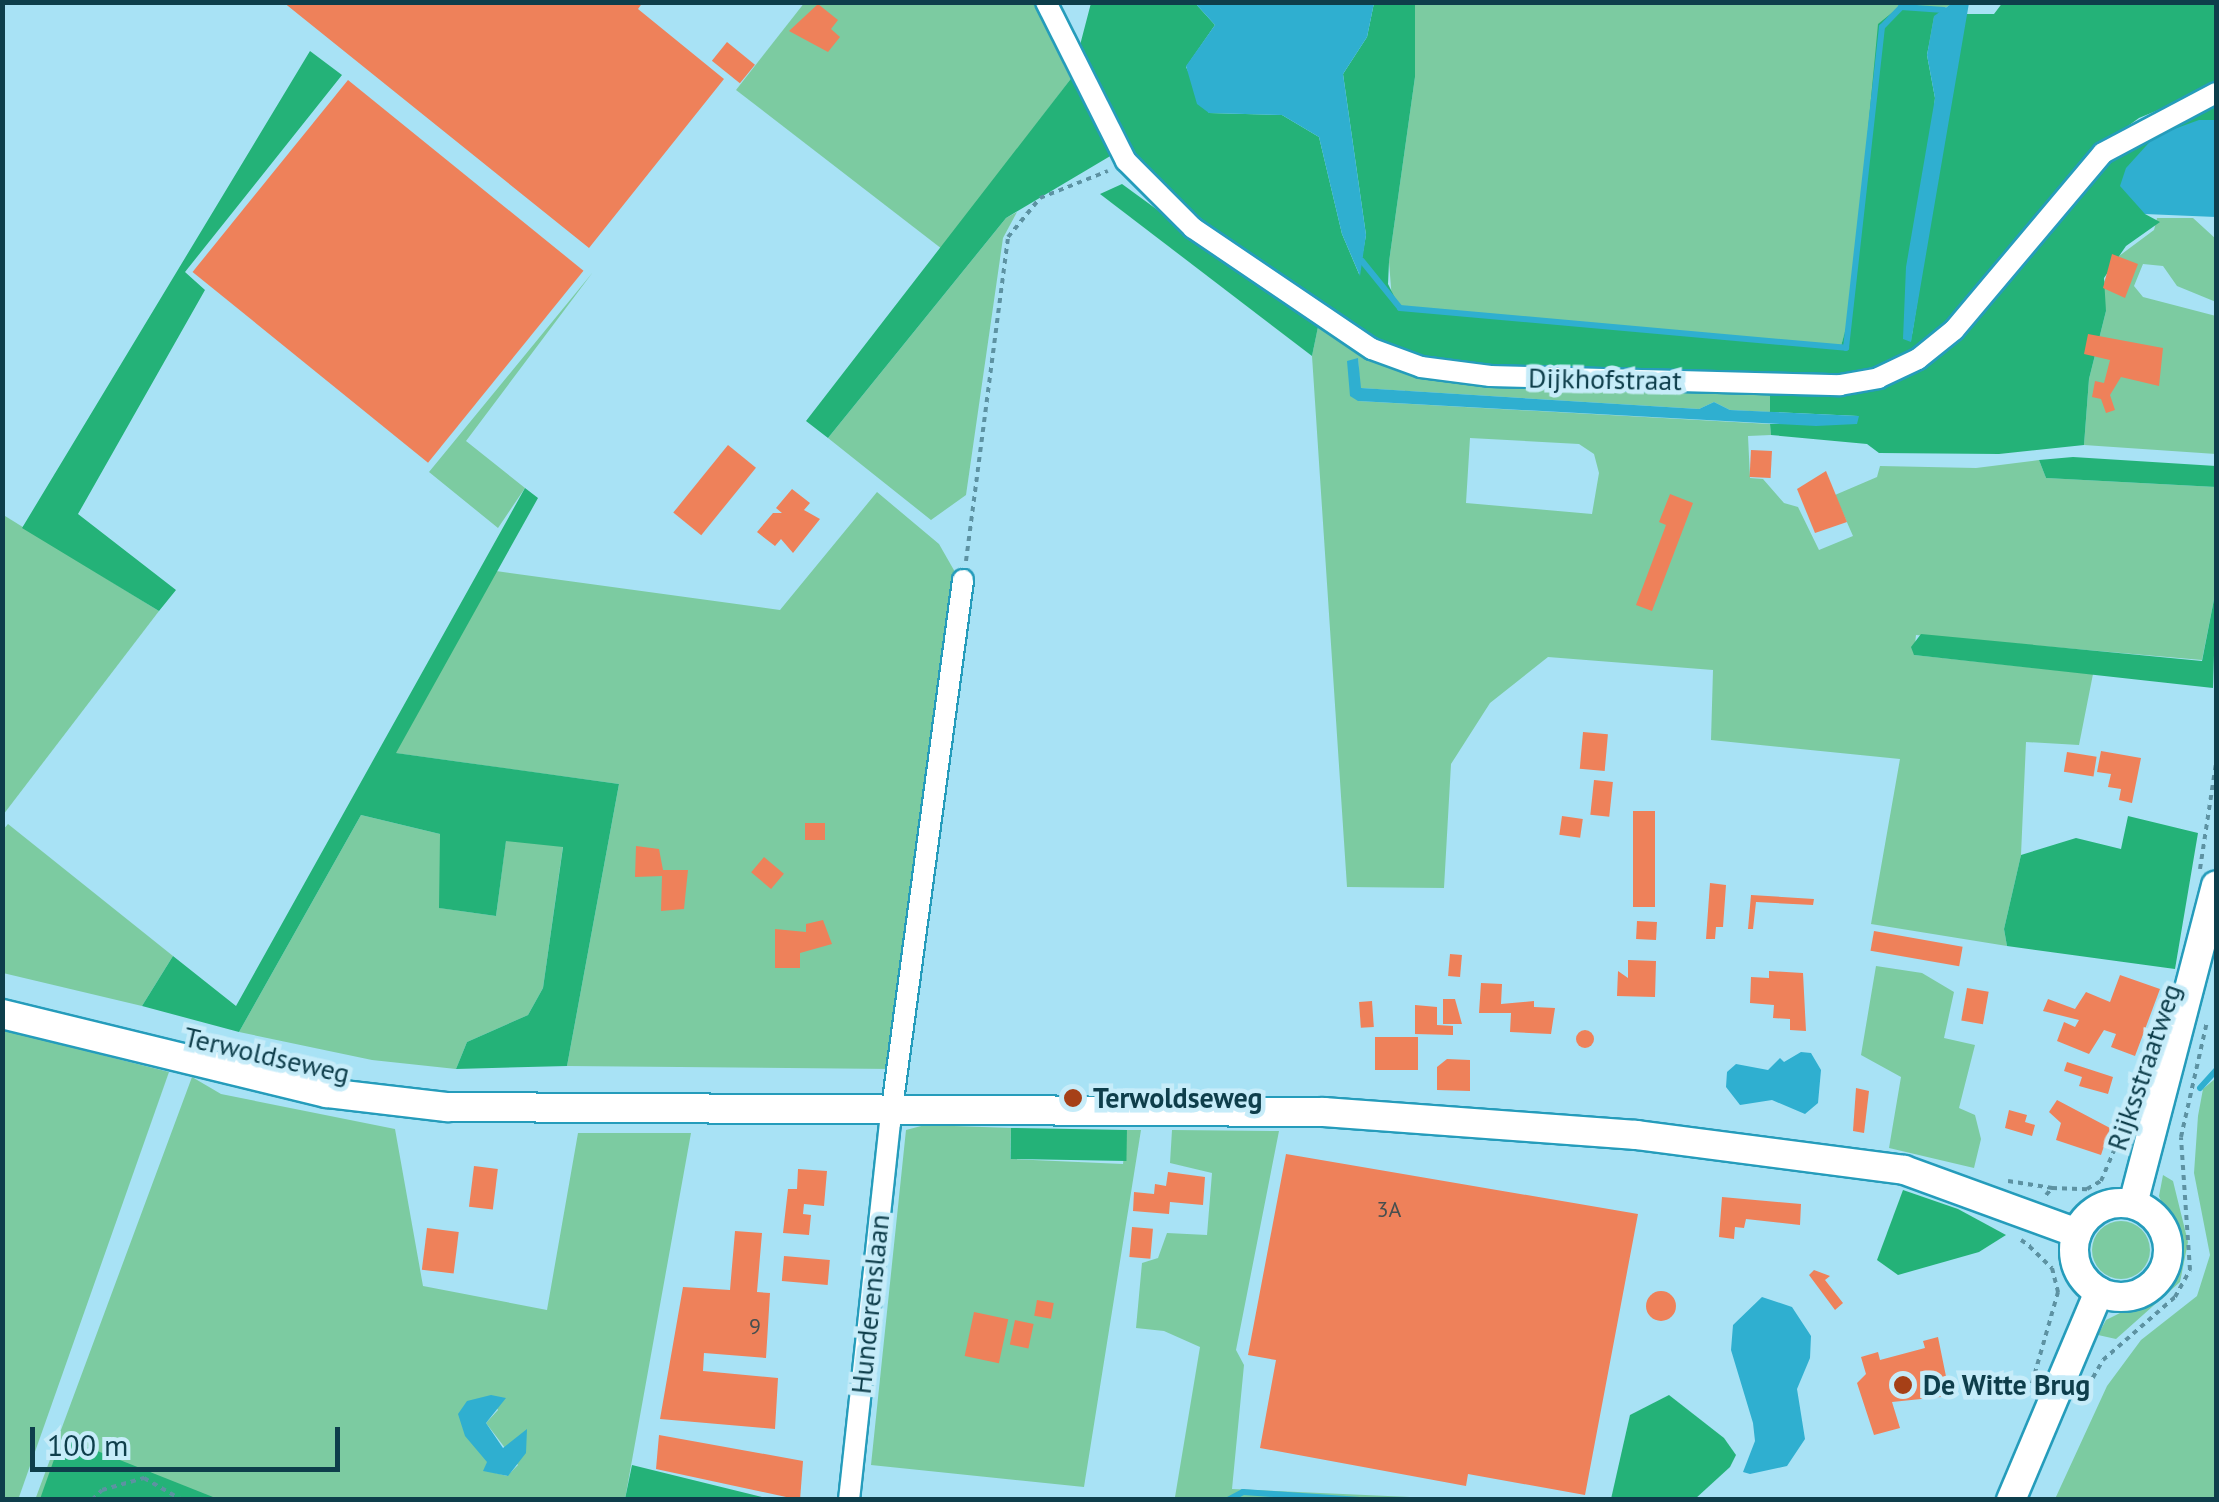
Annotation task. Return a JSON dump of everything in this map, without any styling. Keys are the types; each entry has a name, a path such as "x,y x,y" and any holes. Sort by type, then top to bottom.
{"main road":[{"name":"Rijksstraatweg","path":"2133,1204 2206,886"},
{"name":"Terwoldseweg","path":"2,1014 327,1093 430,1105 1350,1113 1546,1126 1904,1170 2076,1233"},
{"path":"2133,1204 2164,1231 2166,1262 2140,1293 2099,1292 2076,1267 2076,1233 2104,1206 2133,1204"},
{"path":"2010,1500 2099,1292"}],"street":[{"name":"Dijkhofstraat","path":"1046,2 1126,161 1193,228 1274,288 1372,349 1421,367 1490,376 1840,384 1878,378 1918,360 1954,330 2103,153 2216,93"},
{"path":"892,1108 963,580"},
{"name":"Hunderenslaan","path":"849,1500 892,1108"}],"path":[{"path":"963,580 1008,237 1040,198 1126,161"},
{"path":"2206,886 2216,763"},
{"name":"Rijksstraatweg","path":"2117,1345 2174,1297 2190,1270 2180,1136 2212,1002"},
{"name":"Rijksstraatweg","path":"2037,1217 2050,1189 2087,1188 2101,1181 2132,1109"},
{"path":"2037,1217 2028,1241 2055,1275 2054,1311"},
{"path":"92,1500 102,1490 144,1478 182,1500"}],"green space":[{"path":"805,2 1035,3 1073,76 942,249 736,90"},
{"path":"2003,2 2216,3 2216,86 2139,118 2099,147 1948,326 1890,365 1840,377 1707,381 1433,362 1377,340 1224,239 1149,175 1133,158 1079,49 1091,3 1195,3 1215,25 1186,67 1209,113 1282,115 1319,137 1342,234 1359,274 1366,235 1343,74 1367,37 1374,3 1415,3 1415,77 1389,262 1388,284 1400,308 1841,346 1851,310 1878,24 1904,3 1942,11 1934,17 1927,55 1935,98 1911,341 1963,14 1994,14"},
{"path":"1415,3 1954,3 1939,11 1841,346 1400,308 1392,300 1389,262 1415,77"},
{"path":"310,51 342,75 185,272 205,290 78,514 176,590 159,611 22,528"},
{"path":"1073,76 1112,155 1006,218 828,438 806,421"},
{"path":"2216,103 2216,120 2182,127 2145,214 2160,222 2126,246 2104,278 2106,311 2089,379 2084,445 1999,454 1879,453 1867,444 1771,435 1770,424 1856,424 1858,416 1770,412 1770,391 1895,381 2114,153"},
{"path":"1122,184 1318,327 1312,356 1100,194"},
{"path":"1017,212 1003,238 966,495 931,520 828,438 1006,218"},
{"path":"2157,218 2193,218 2216,239 2216,302 2177,286 2163,266 2143,264 2134,286 2143,297 2216,316 2216,454 2084,445 2089,379 2106,311 2100,290 2115,259 2154,230"},
{"path":"593,272 466,441 525,488 498,528 429,472"},
{"path":"1318,327 1430,379 1770,391 1770,412 1730,410 1714,402 1699,409 1360,388 1358,358 1358,401 1770,424 1771,435 1748,436 1750,478 1763,479 1784,503 1798,507 1819,550 1853,536 1835,495 1877,477 1880,466 1976,468 2039,460 2046,478 2216,487 2216,589 2202,660 1916,635 1914,655 2093,674 2079,745 2026,742 2021,855 2004,929 2007,946 1871,924 1900,759 1711,740 1713,670 1548,657 1490,703 1451,764 1444,888 1347,887 1312,356","holes":["1470,438 1579,444 1594,454 1599,473 1592,514 1466,503"]},
{"path":"2073,457 2216,466 2216,487 2046,478 2039,460"},
{"path":"525,488 538,498 396,753 619,784 567,1066 456,1069 467,1042 528,1015 543,988 563,847 506,841 496,916 439,908 440,834 361,815 239,1032 142,1006 173,956 236,1006"},
{"path":"877,492 939,544 955,572 956,589 893,1069 567,1066 619,784 395,753 496,571 780,610"},
{"path":"5,516 159,611 3,815 2,520"},
{"path":"2216,589 2213,688 1914,655 1911,647 1921,634 2202,661"},
{"path":"361,815 440,834 440,908 496,916 506,840 563,846 543,988 528,1015 467,1042 456,1069 372,1060 239,1032"},
{"path":"2128,816 2198,833 2175,969 2007,946 2004,929 2021,855 2076,838 2121,849"},
{"path":"8,824 173,956 142,1006 3,973 2,831"},
{"path":"1876,966 1922,973 1954,992 1944,1038 1975,1045 1959,1108 1975,1115 1981,1139 1974,1168 1889,1148 1901,1077 1861,1055"},
{"path":"3,1030 169,1072 18,1500 2,1499"},
{"path":"192,1077 221,1094 395,1129 423,1286 547,1310 578,1133 691,1133 625,1499 35,1500","holes":["490,1396 498,1410 486,1423 518,1465 507,1476 484,1470 488,1461 471,1440"]},
{"path":"2216,1078 2216,1499 2055,1499 2107,1386 2141,1340 2197,1296 2210,1255 2194,1173 2198,1116 2203,1089"},
{"path":"925,1125 1011,1128 1010,1159 1123,1164 1127,1130 1141,1130 1084,1487 871,1465 906,1130"},
{"path":"1011,1128 1127,1130 1126,1161 1010,1159"},
{"path":"1172,1130 1279,1131 1236,1350 1244,1365 1232,1489 1455,1499 1175,1497 1200,1347 1164,1331 1136,1328 1142,1263 1158,1258 1167,1233 1207,1235 1212,1173 1170,1163"},
{"path":"2163,1175 2173,1181 2188,1242 2180,1282 2116,1339 2098,1335 2106,1320 2152,1297 2173,1272 2176,1240 2159,1196"},
{"path":"1903,1190 1958,1209 2006,1235 1979,1252 1898,1275 1877,1260"},
{"path":"2121,1221 2142,1229 2150,1250 2142,1271 2121,1279 2100,1271 2092,1250 2100,1229"},
{"path":"1669,1395 1724,1438 1736,1455 1730,1467 1695,1499 1611,1499 1630,1415"},
{"path":"62,1437 218,1499 40,1499"},
{"path":"632,1465 770,1499 625,1499"}],"water":[{"path":"1954,2 1969,3 1911,342 1903,339 1906,267 1935,98 1927,55 1934,16"},
{"path":"1195,3 1374,3 1367,37 1343,74 1366,235 1360,276 1342,234 1319,137 1282,115 1209,113 1197,104 1186,66 1215,25"},
{"path":"2199,120 2216,120 2216,217 2145,214 2120,186 2126,168 2155,136"},
{"path":"1358,358 1361,388 1699,409 1714,402 1730,410 1859,416 1857,424 1816,426 1358,401 1350,396 1347,361"},
{"path":"1801,1052 1811,1053 1821,1070 1818,1103 1805,1114 1772,1100 1740,1105 1726,1087 1727,1072 1736,1064 1768,1070 1780,1058 1784,1062"},
{"path":"1762,1297 1792,1307 1811,1336 1810,1358 1797,1389 1805,1439 1787,1466 1750,1474 1743,1472 1755,1441 1753,1423 1731,1350 1733,1325"},
{"path":"491,1395 506,1398 486,1423 503,1448 527,1429 526,1453 508,1476 483,1471 487,1462 465,1436 458,1414 467,1401"}],"building":[{"path":"283,2 643,2 638,9 724,79 589,248"},
{"path":"818,4 838,20 831,29 840,37 828,52 789,31"},
{"path":"727,42 755,65 740,83 712,61"},
{"path":"348,80 583,271 428,463 193,272"},
{"path":"2112,254 2138,264 2125,298 2103,288"},
{"path":"2088,334 2163,348 2159,386 2121,377 2110,395 2115,410 2106,413 2101,399 2092,397 2095,381 2104,383 2110,360 2084,354"},
{"path":"728,445 756,468 701,535 673,513"},
{"path":"1751,450 1772,451 1771,478 1750,477"},
{"path":"1826,471 1847,522 1815,533 1797,489"},
{"path":"792,489 810,503 804,510 820,519 793,553 781,539 775,546 757,532 773,513 782,513 776,508"},
{"path":"1670,494 1693,503 1652,611 1636,605 1666,525 1659,522"},
{"path":"1583,732 1608,734 1605,771 1580,769"},
{"path":"2101,751 2141,758 2132,803 2119,800 2121,789 2108,787 2111,774 2097,772"},
{"path":"2067,752 2097,757 2094,776 2064,772"},
{"path":"1594,780 1613,782 1609,817 1590,815"},
{"path":"1633,811 1655,811 1655,907 1633,907"},
{"path":"1562,816 1583,819 1580,838 1559,835"},
{"path":"805,823 825,823 825,840 805,840"},
{"path":"636,846 659,849 663,870 688,870 684,909 661,911 662,876 635,877"},
{"path":"764,857 784,874 771,889 751,872"},
{"path":"1710,883 1726,885 1723,927 1716,927 1715,939 1706,939"},
{"path":"1751,895 1814,899 1813,905 1756,902 1753,929 1748,929"},
{"path":"823,920 832,944 800,953 800,968 775,968 775,929 806,932 806,924"},
{"path":"1637,921 1657,922 1656,940 1636,939"},
{"path":"1874,931 1963,947 1959,966 1871,951"},
{"path":"1450,954 1462,955 1460,977 1448,976"},
{"path":"1628,960 1656,961 1655,997 1617,996 1618,971 1628,978"},
{"path":"1769,971 1803,973 1806,1031 1790,1030 1790,1019 1773,1018 1774,1005 1750,1003 1751,977 1769,978"},
{"path":"2120,975 2160,989 2135,1056 2111,1047 2116,1034 2104,1030 2089,1054 2057,1041 2064,1022 2075,1027 2079,1020 2043,1011 2048,999 2075,1009 2086,992 2110,1002"},
{"path":"1481,983 1502,984 1501,1004 1534,1001 1534,1007 1555,1008 1551,1034 1510,1032 1511,1013 1479,1013"},
{"path":"1967,988 1989,992 1983,1024 1961,1020"},
{"path":"1443,999 1455,999 1462,1024 1443,1024"},
{"path":"1372,1001 1374,1027 1361,1028 1359,1002"},
{"path":"1415,1005 1437,1007 1437,1025 1453,1026 1453,1035 1415,1034"},
{"path":"1585,1030 1594,1039 1585,1048 1576,1039"},
{"path":"1375,1037 1418,1037 1418,1070 1375,1070"},
{"path":"1447,1059 1470,1060 1470,1091 1437,1090 1437,1067"},
{"path":"2067,1062 2113,1077 2108,1094 2079,1086 2082,1077 2064,1071"},
{"path":"1856,1088 1869,1091 1864,1133 1853,1131"},
{"path":"2057,1100 2110,1128 2101,1155 2056,1140 2061,1123 2049,1112"},
{"path":"2009,1110 2027,1115 2025,1122 2035,1125 2032,1136 2005,1128"},
{"path":"1286,1154 1638,1214 1585,1495 1468,1474 1466,1486 1260,1448 1276,1360 1248,1355"},
{"path":"474,1166 498,1169 493,1210 469,1207"},
{"path":"798,1169 827,1171 824,1206 804,1204 803,1214 811,1215 809,1235 783,1233 788,1189 797,1189"},
{"path":"1168,1172 1205,1177 1203,1205 1170,1202 1169,1214 1133,1211 1134,1192 1154,1194 1155,1184 1166,1186"},
{"path":"1722,1197 1801,1204 1800,1225 1746,1219 1744,1228 1735,1227 1734,1239 1719,1237"},
{"path":"1132,1227 1153,1229 1150,1259 1129,1257"},
{"path":"427,1228 459,1232 454,1274 422,1270"},
{"path":"735,1231 762,1233 757,1292 770,1293 766,1358 704,1353 703,1371 778,1378 775,1429 660,1419 683,1287 730,1290"},
{"path":"784,1256 830,1260 828,1285 782,1281"},
{"path":"1814,1270 1830,1276 1825,1280 1843,1303 1835,1310 1809,1275"},
{"path":"1661,1291 1672,1295 1676,1306 1672,1317 1661,1321 1650,1317 1646,1306 1650,1295"},
{"path":"1037,1300 1054,1303 1051,1319 1034,1316"},
{"path":"974,1312 1008,1319 999,1363 965,1356"},
{"path":"1015,1320 1034,1324 1028,1348 1010,1344"},
{"name":"De Witte Brug","path":"1938,1337 1950,1396 1892,1402 1900,1428 1874,1435 1857,1383 1866,1374 1861,1357 1878,1352 1880,1360 1925,1348 1923,1341"},
{"path":"659,1435 803,1461 800,1500 656,1469"}],"waterway":[{"path":"1362,261 1400,308 1846,348 1882,27 1901,7 1944,10"},
{"path":"2200,1088 2216,1070"},
{"path":"1228,1500 1243,1492 1360,1500"}],"place":[{"name":"Terwoldseweg","path":"1073,1098"},
{"name":"De Witte Brug","path":"1903,1385"}]}
